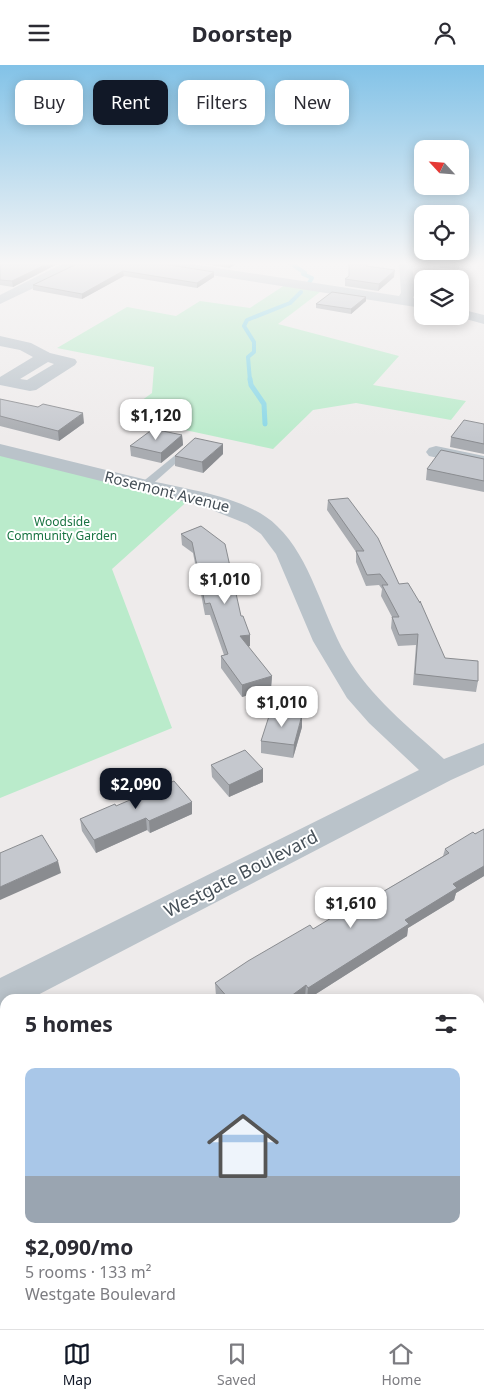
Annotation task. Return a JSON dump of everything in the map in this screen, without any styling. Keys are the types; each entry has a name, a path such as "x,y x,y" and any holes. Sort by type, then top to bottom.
{"street":[{"path":"0,341 25,346 45,357"},
{"name":"Rosemont Avenue","path":"0,450 232,508 256,519 266,527 291,557 319,628 347,678 373,710 440,773"},
{"path":"436,452 484,462"},
{"name":"Westgate Boulevard","path":"5,994 41,974 440,773 484,753"}],"lane":[{"path":"144,485 191,445"}],"green space":[{"path":"103,321 282,321 278,324 399,356 373,385 466,401 451,420 356,403 313,410 273,449 120,416 152,393 154,367 57,348"},
{"name":"Woodside Community Garden","path":"0,450 192,497 112,569 172,728 0,798"}],"building":[{"path":"0,399 38,407 43,404 83,413 58,431 0,416"},
{"path":"464,420 484,424 484,444 451,437"},
{"path":"153,429 182,435 161,453 130,446"},
{"path":"195,438 223,444 202,462 175,456"},
{"path":"441,450 484,459 484,481 427,469"},
{"path":"348,498 378,538 399,584 408,583 420,603 420,601 445,658 478,661 478,681 415,674 418,634 399,635 392,617 399,617 382,585 388,585 380,574 367,575 356,551 364,551 328,500"},
{"path":"201,526 225,544 241,616 243,616 250,635 240,636 272,676 242,685 221,656 228,654 210,603 205,604 192,542 181,534"},
{"path":"271,710 302,715 294,745 261,741"},
{"path":"245,750 263,769 229,785 211,765"},
{"path":"174,781 192,802 149,821 146,818 94,840 80,819 115,804 116,806"},
{"path":"484,829 484,866 453,884 457,888 405,920 409,924 308,988 306,985 294,994 225,994 215,983 248,961 310,925 313,929 376,891 379,894 449,853 445,849 473,832 475,834"},
{"path":"42,835 58,861 0,887 0,853"}],"waterway":[{"path":"247,321 244,326 254,342 254,352 248,357 250,381"},
{"path":"250,379 251,385 264,404 265,424"}]}
